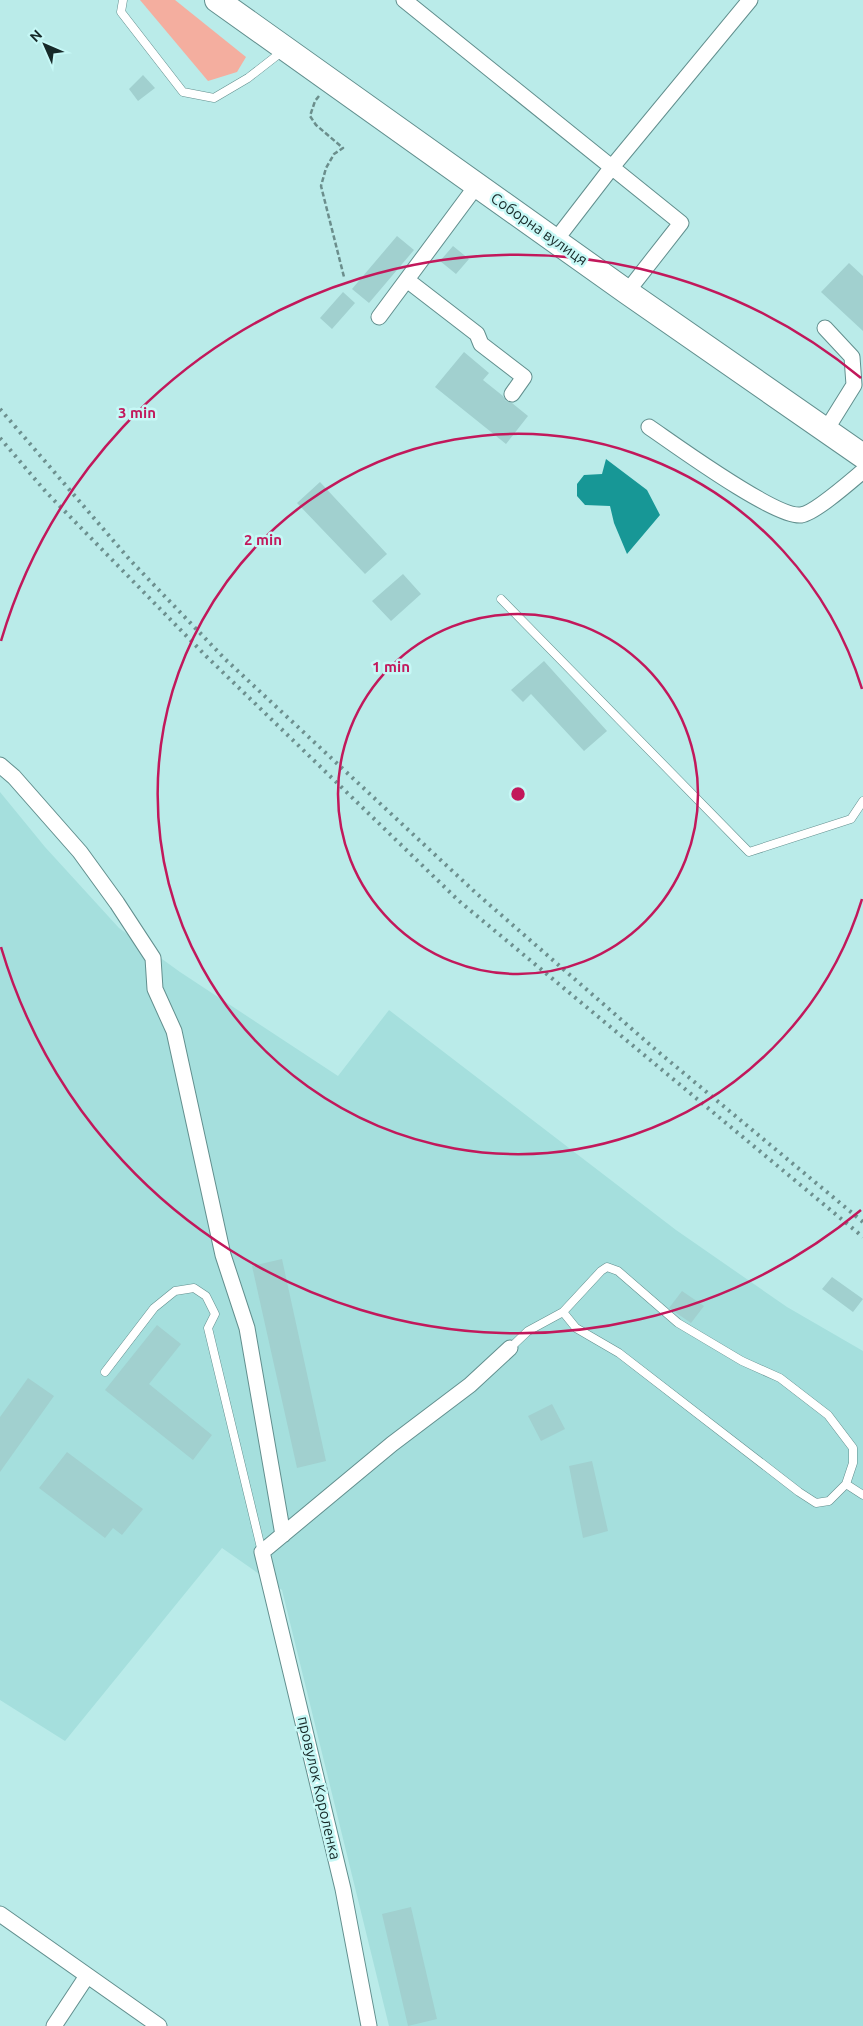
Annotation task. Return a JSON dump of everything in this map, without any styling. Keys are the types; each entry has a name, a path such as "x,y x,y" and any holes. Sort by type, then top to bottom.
{"main road":[{"name":"Соборна вулиця","path":"217,0 627,292 863,456"}],"street":[{"path":"404,0 681,222 627,292"},
{"path":"555,241 612,167 750,0"},
{"path":"380,317 477,185"},
{"path":"407,280 477,334 481,344 524,377 512,394"},
{"path":"825,328 852,357 854,385 826,430"},
{"path":"649,427 738,487 782,512 801,515 817,507 863,471"},
{"path":"0,765 14,777 80,852 117,903 153,958 156,989 174,1032 223,1255 247,1328 283,1535"},
{"path":"262,1552 392,1444 470,1385 510,1348"},
{"name":"провулок Короленка","path":"262,1552 343,1889 369,2026"},
{"path":"0,1914 159,2026"},
{"path":"54,2026 86,1976"}],"lane":[{"path":"124,0 121,12 183,92 214,98 248,78 285,49"},
{"path":"501,598 749,852 851,819 863,801"},
{"path":"510,1348 528,1331 563,1312 601,1271 607,1267 618,1271 678,1323 742,1361 780,1378 828,1415 853,1448 853,1463 846,1484 829,1501 816,1503 798,1492 619,1353 576,1328 563,1312"},
{"path":"105,1372 154,1308 175,1291 194,1288 206,1296 215,1314 208,1328 262,1552"},
{"path":"846,1484 863,1495"}],"path":[{"path":"330,80 315,101 310,116 316,125 343,148 334,154 326,168 321,186 344,277"}],"shaded area":[{"path":"140,0 175,0 246,57 237,72 208,81"},
{"path":"0,792 45,847 119,928 180,972 338,1076 389,1010 676,1230 787,1307 863,1351 863,2026 389,2026 282,1590 222,1548 65,1741 0,1700"}],"water":[{"path":"606,459 647,490 660,515 627,554 614,523 610,506 585,505 577,496 577,484 584,475 602,474"}],"building":[{"path":"143,75 155,88 138,101 129,89"},
{"path":"397,236 414,250 369,303 352,289"},
{"path":"453,246 469,259 456,274 440,261"},
{"path":"849,263 863,276 863,331 821,292"},
{"path":"343,292 355,303 332,329 320,318"},
{"path":"464,352 489,373 483,380 503,396 506,401 512,403 528,416 506,444 435,387"},
{"path":"320,482 387,554 365,574 297,503"},
{"path":"403,574 421,594 391,621 372,601"},
{"path":"544,661 607,731 584,751 531,694 523,702 511,690"},
{"path":"282,1259 326,1461 297,1468 252,1266"},
{"path":"832,1277 863,1299 853,1312 822,1289"},
{"path":"682,1291 704,1306 691,1323 669,1308"},
{"path":"157,1325 181,1344 149,1384 212,1435 193,1460 105,1390"},
{"path":"28,1378 54,1396 0,1472 0,1417"},
{"path":"552,1404 565,1429 541,1441 528,1416"},
{"path":"67,1452 143,1509 122,1535 113,1528 105,1538 39,1488"},
{"path":"592,1461 608,1531 583,1538 569,1466"},
{"path":"411,1907 437,2019 408,2026 382,1914"}],"railway":[{"path":"0,409 130,560 225,659 476,893 656,1050 863,1222"},
{"path":"0,438 46,492 206,656 459,901 863,1237"}]}
